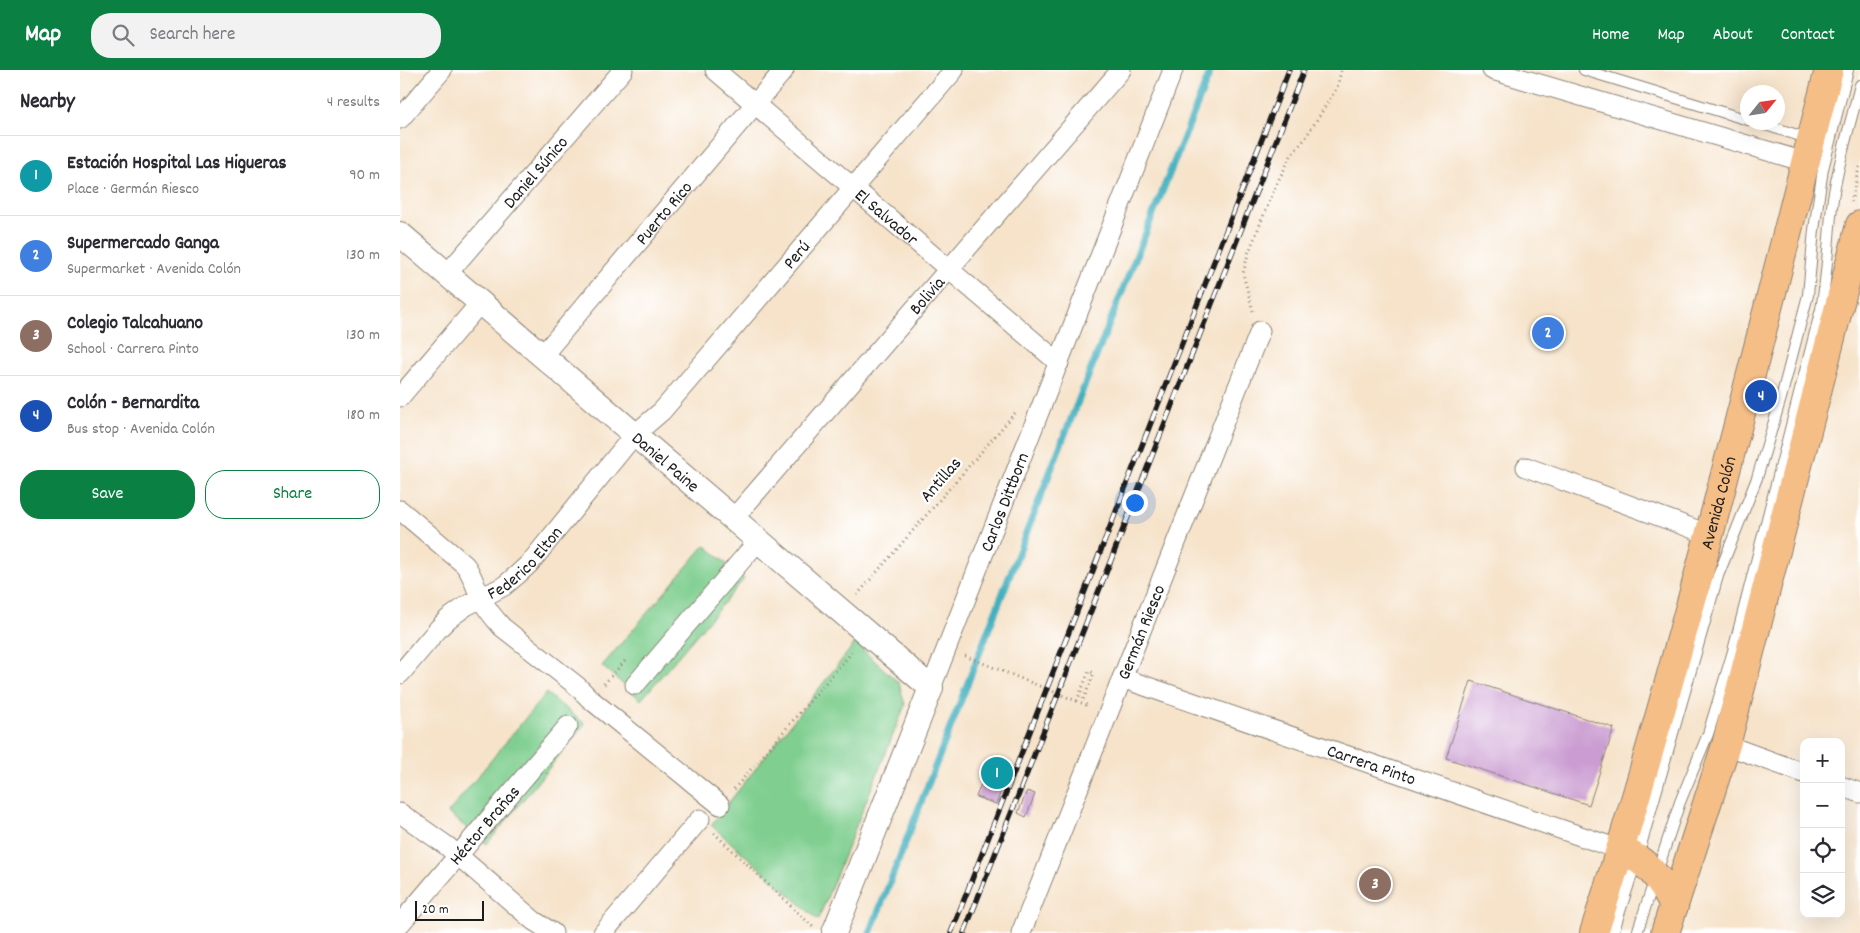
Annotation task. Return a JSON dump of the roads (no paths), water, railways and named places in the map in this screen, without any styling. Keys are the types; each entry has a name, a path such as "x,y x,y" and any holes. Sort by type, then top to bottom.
{"main road":[{"name":"Avenida Colón","path":"1594,933 1638,861 1693,599 1829,70"},
{"path":"1665,933 1726,745 1860,225"},
{"path":"1638,861 1667,890 1674,906"}],"street":[{"path":"400,119 442,70"},
{"name":"El Salvador","path":"715,70 1058,363"},
{"name":"Puerto Rico","path":"542,356 784,70"},
{"name":"Perú","path":"634,435 662,412 954,70"},
{"name":"Bolivia","path":"733,519 1121,70"},
{"name":"Carlos Dittborn","path":"834,933 1174,70"},
{"path":"1492,70 1744,144 1808,151"},
{"name":"Daniel Súnico","path":"447,274 617,72"},
{"name":"Daniel Paine","path":"400,234 931,688"},
{"path":"400,397 480,302"},
{"name":"Germán Riesco","path":"1021,933 1260,331"},
{"name":"Federico Elton","path":"400,674 448,619 466,606 504,586 530,562 634,435"},
{"path":"1526,467 1710,534"},
{"path":"400,510 465,565 470,571 481,599 502,627 577,686 590,699 720,805"},
{"path":"635,685 758,540"},
{"name":"Carrera Pinto","path":"1122,678 1638,861"},
{"name":"Héctor Brañas","path":"400,924 568,726"},
{"path":"1726,745 1800,772"},
{"path":"1845,787 1860,793"},
{"path":"400,812 447,846 534,921 553,933"},
{"path":"603,933 700,819"}],"lane":[{"path":"1584,70 1740,118"},
{"path":"1613,933 1638,861 1718,576 1757,478 1781,398 1808,294 1814,230 1823,169 1848,70"},
{"path":"1637,933 1638,861 1690,777 1708,734 1734,651 1821,309 1826,281 1830,228 1838,172 1860,85"},
{"path":"1770,130 1808,151"}],"waterway":[{"path":"870,933 1065,434 1211,70"}],"railway":[{"path":"951,933 1289,70"},
{"path":"964,933 1304,70"}],"place":[{"name":"Supermercado Ganga","path":"1548,333"},
{"name":"Colón - Bernardita","path":"1761,396"},
{"name":"Estación Hospital Las Higueras","path":"997,773"},
{"name":"Colegio Talcahuano","path":"1375,884"}]}
